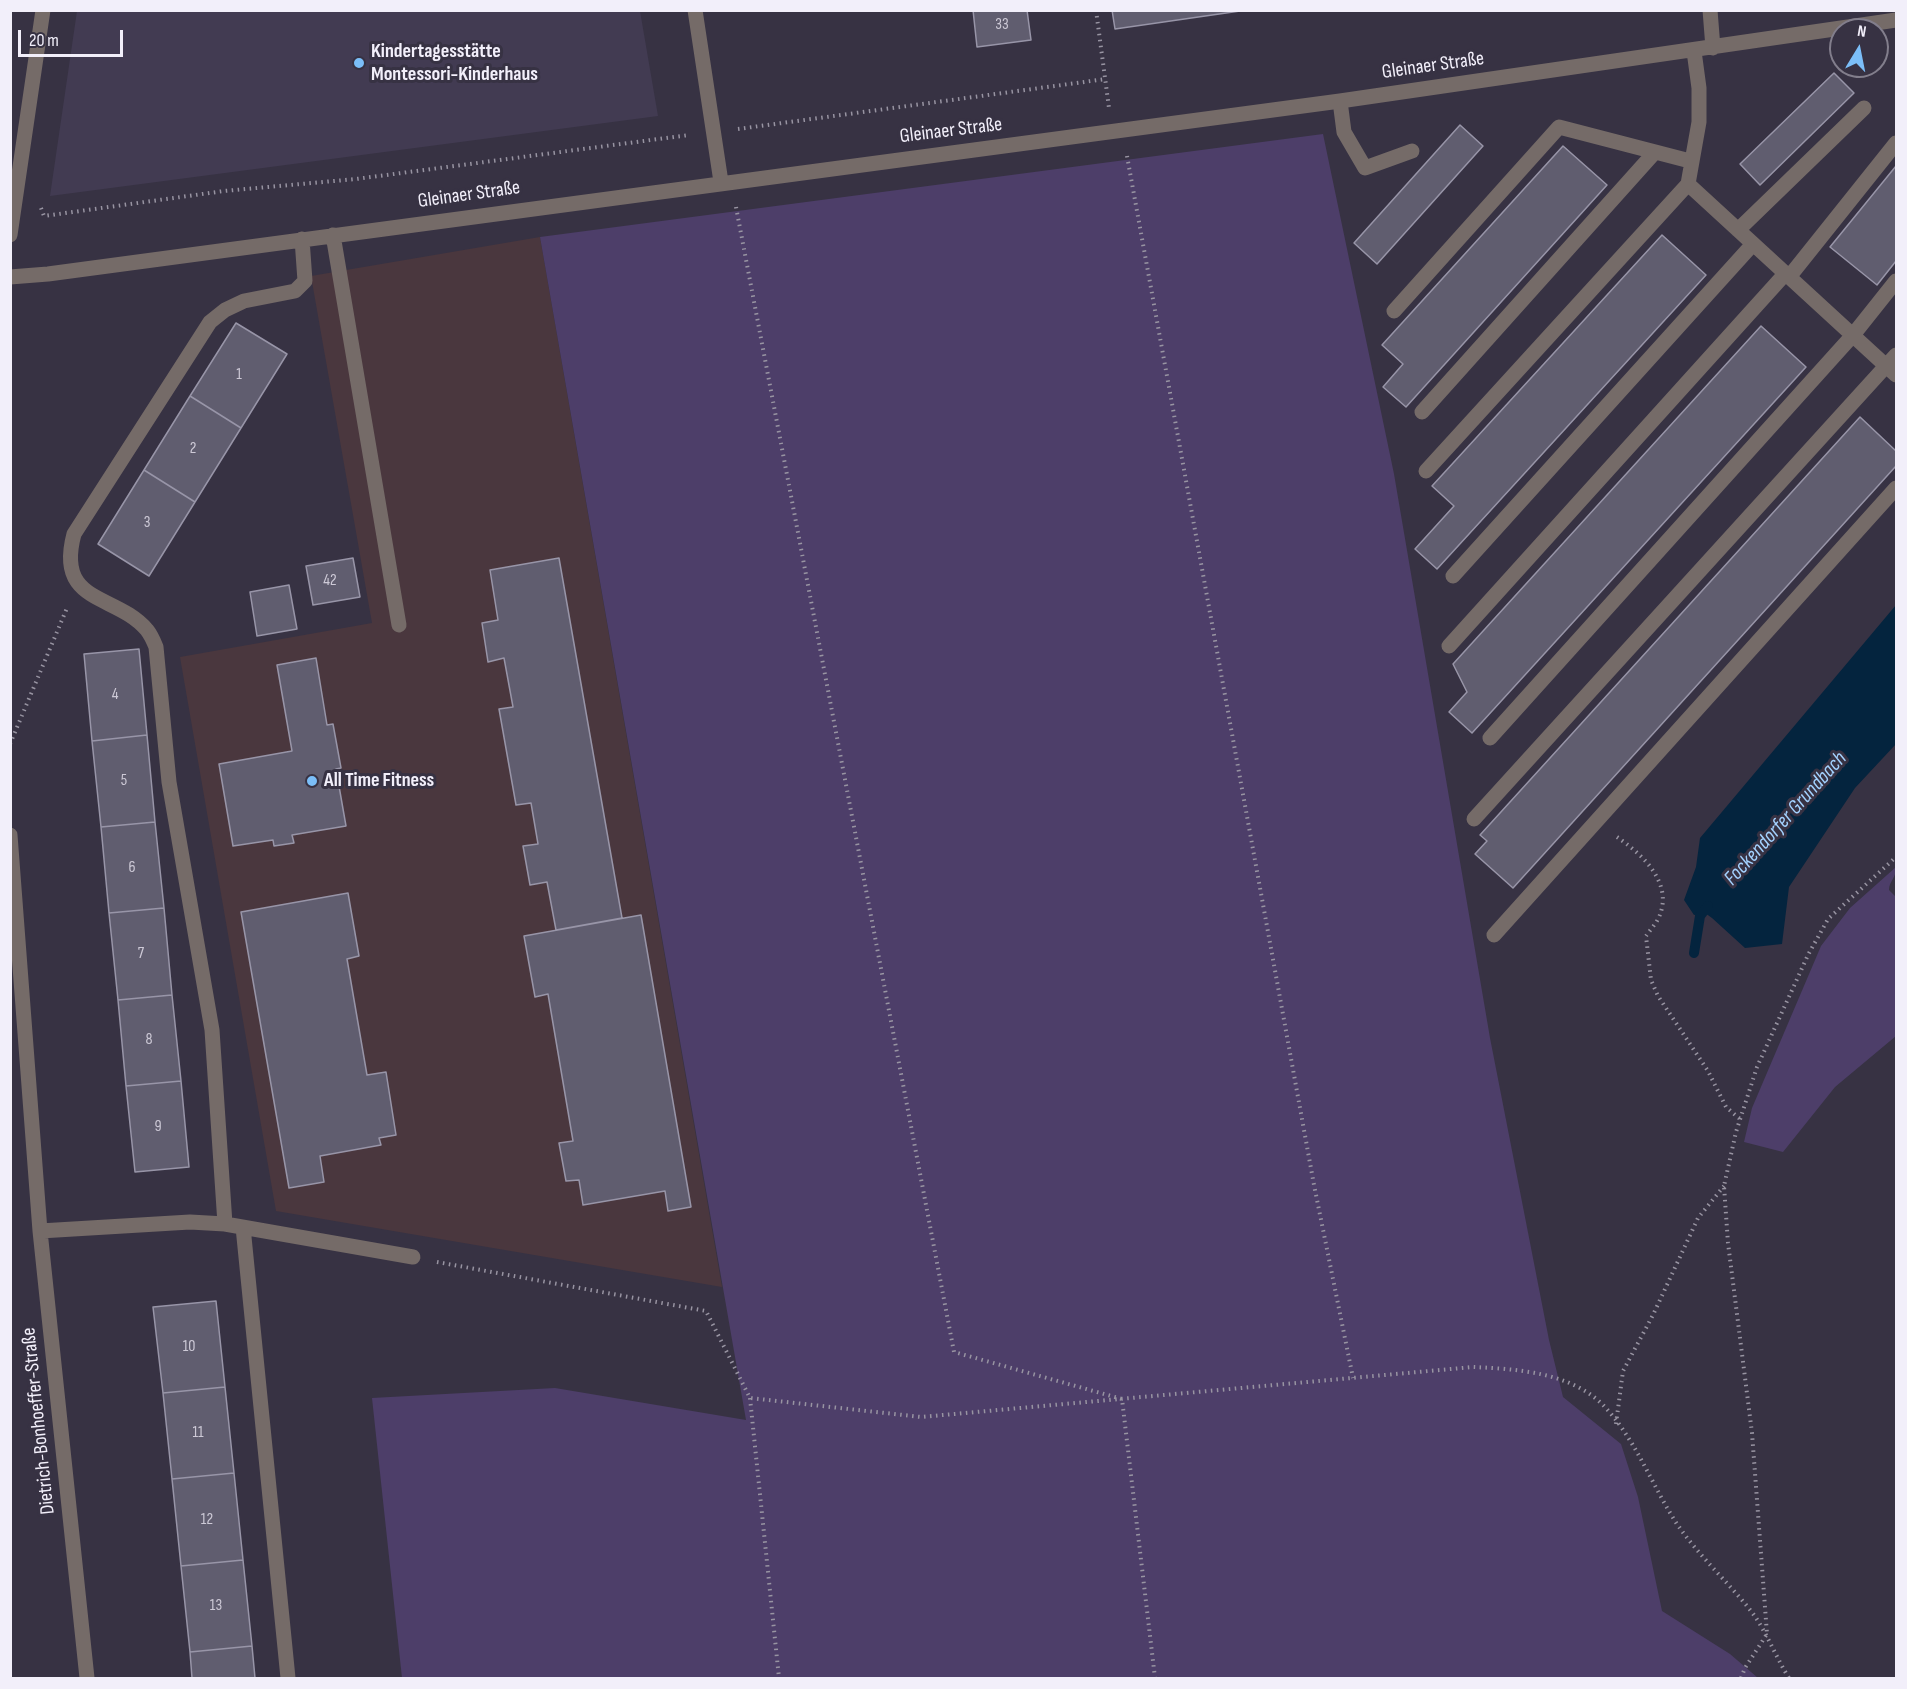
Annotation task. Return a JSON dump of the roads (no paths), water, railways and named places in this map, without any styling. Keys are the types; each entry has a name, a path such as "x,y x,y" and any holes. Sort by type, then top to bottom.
{"street":[{"path":"10,235 18,136 43,10"},
{"path":"695,10 721,182"},
{"path":"1710,10 1713,48"},
{"name":"Gleinaer Straße","path":"10,277 1340,100 1694,51 1896,20"},
{"path":"1426,471 1688,184 1690,161 1699,122 1699,88 1694,51"},
{"path":"1340,100 1344,132 1365,168 1412,151"},
{"path":"1738,230 1863,108"},
{"path":"1394,311 1559,127 1690,161"},
{"path":"1449,646 1787,276 1896,143"},
{"path":"1422,412 1655,152"},
{"path":"1474,819 1893,365 1853,335 1688,184"},
{"path":"333,235 399,625"},
{"path":"225,1224 212,1030 169,782 156,647 147,630 95,597 78,583 70,570 69,562 74,534 210,322 225,310 244,301 295,291 305,281 302,239"},
{"path":"1452,576 1753,244"},
{"path":"1490,738 1853,335 1896,282"},
{"path":"1494,935 1896,488"},
{"name":"Dietrich-Bonhoeffer-Straße","path":"10,835 40,1231 87,1678"},
{"path":"40,1231 190,1222 225,1224 413,1257"},
{"path":"243,1227 288,1678"}],"water":[{"path":"1896,605 1896,744 1855,788 1789,887 1782,944 1745,948 1705,913 1694,915 1684,900 1696,867 1700,838"}],"waterway":[{"name":"Fockendorfer Grundbach","path":"1694,953 1700,916 1708,906"}],"place":[{"name":"Kindertagesstätte Montessori-Kinderhaus","path":"359,63"},
{"name":"All Time Fitness","path":"312,781"}]}
